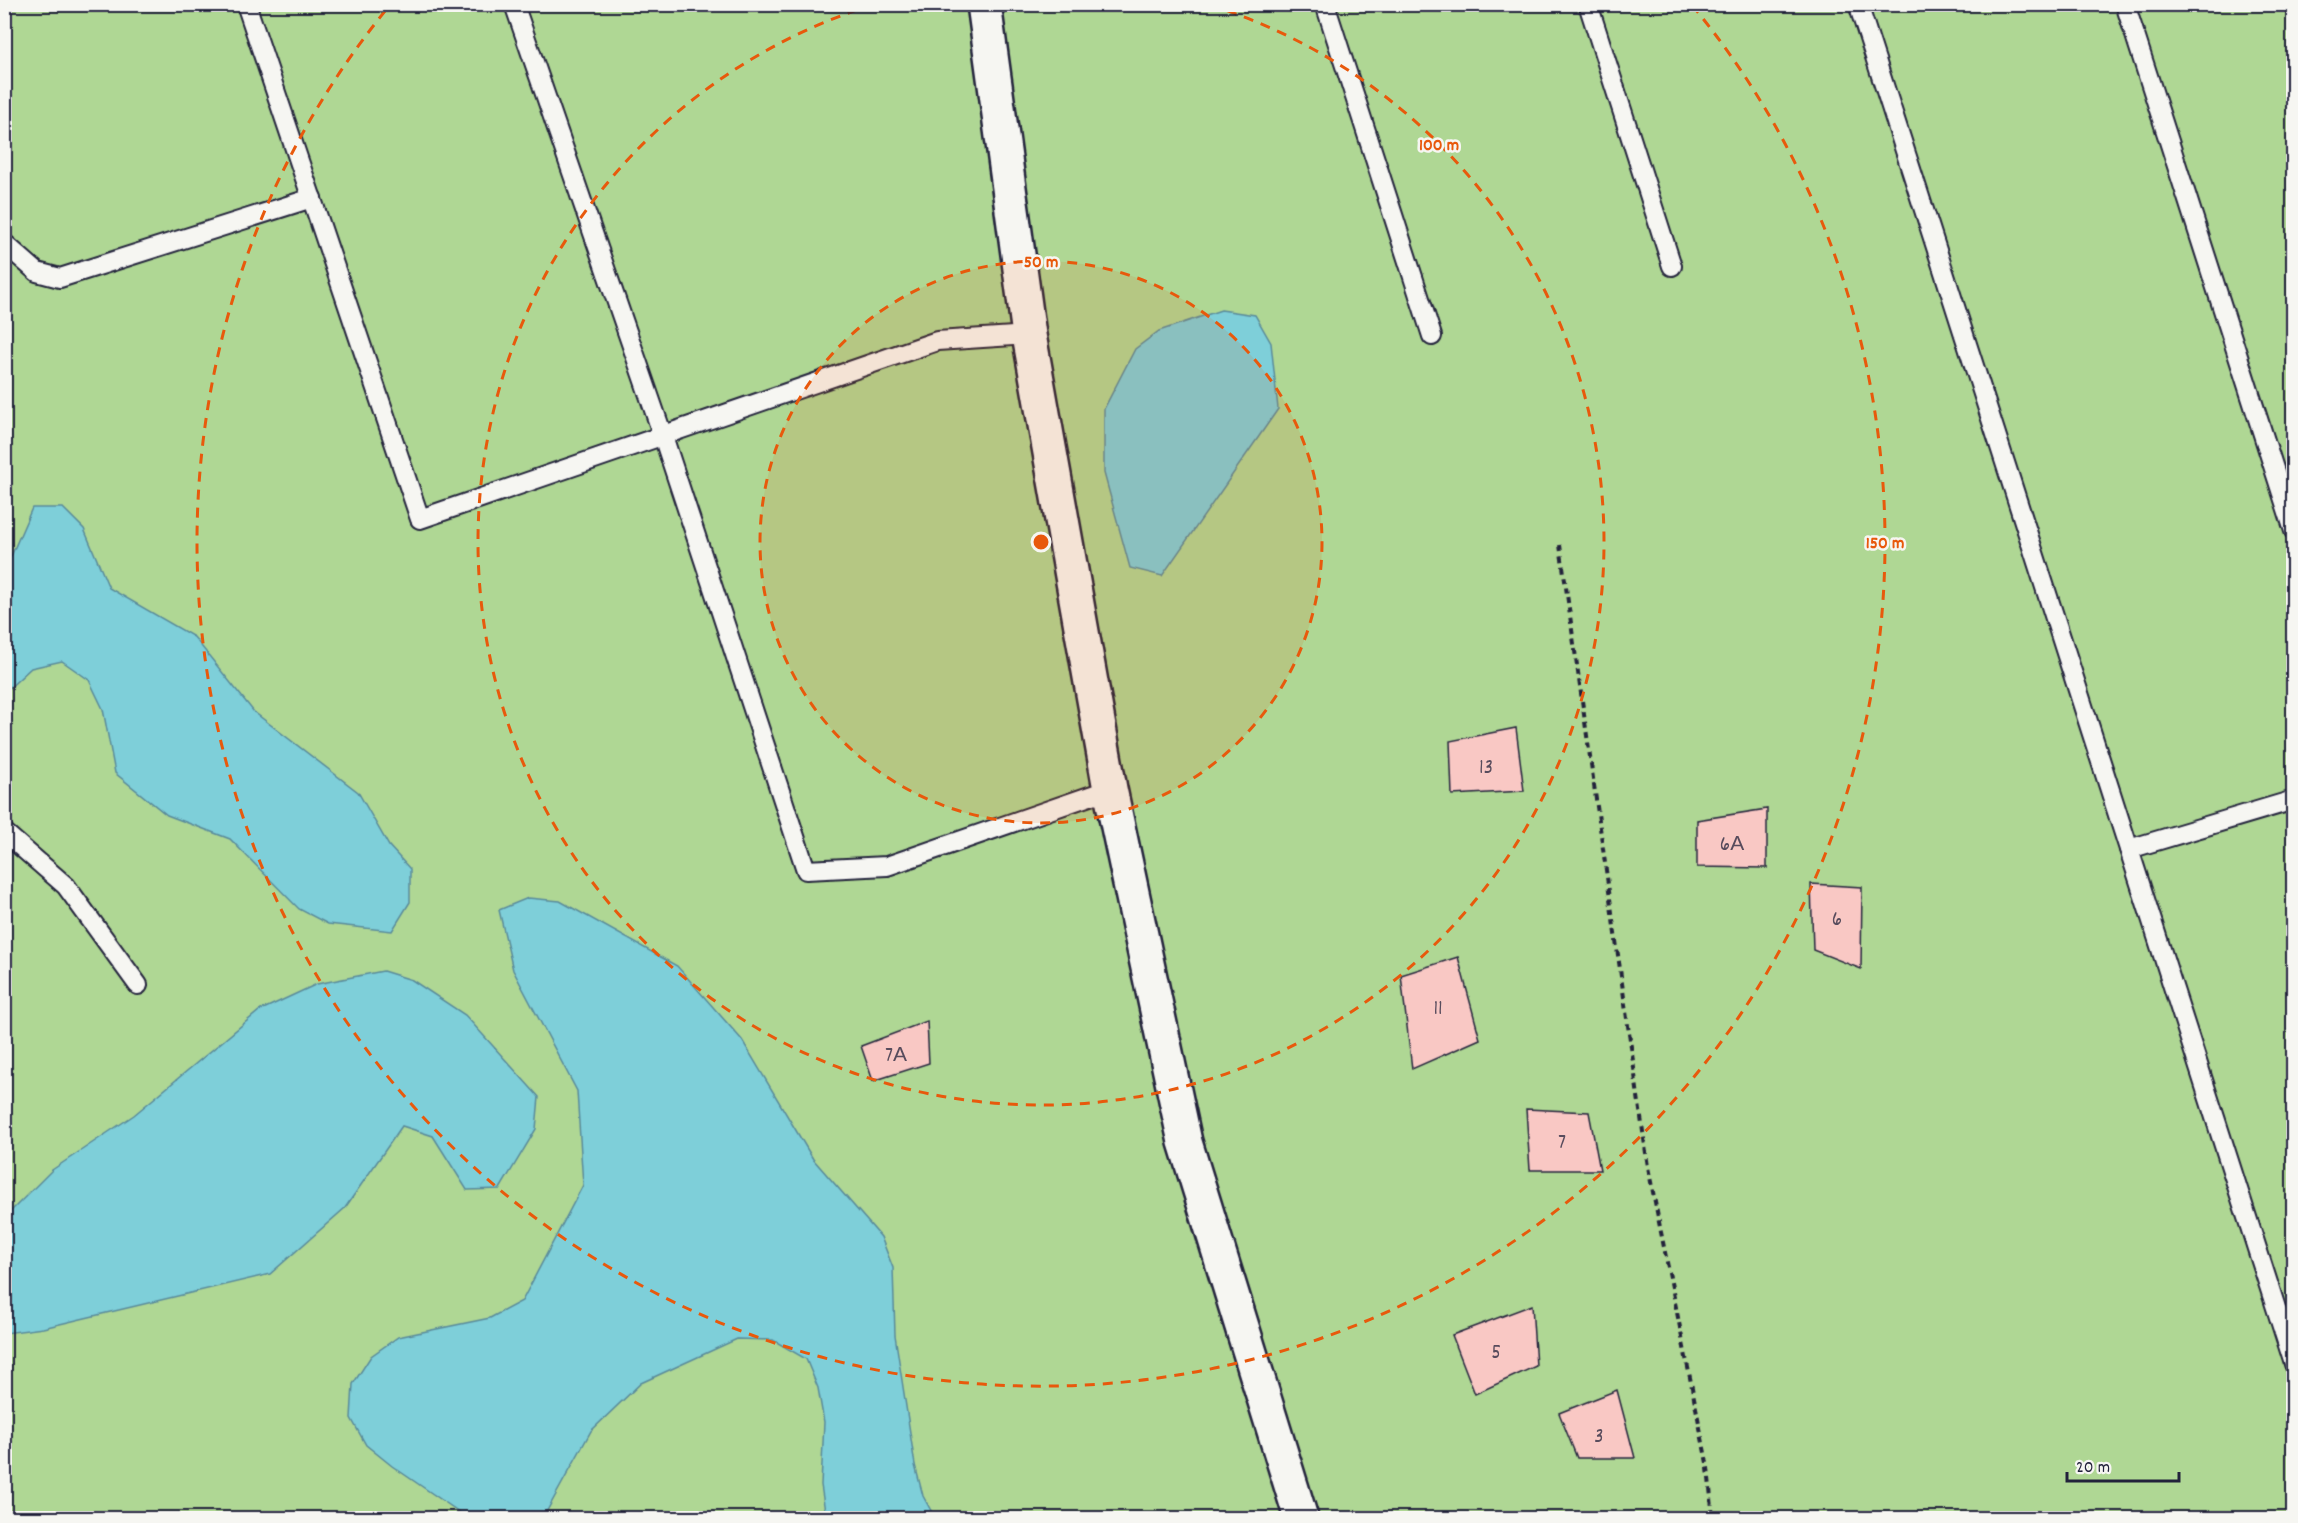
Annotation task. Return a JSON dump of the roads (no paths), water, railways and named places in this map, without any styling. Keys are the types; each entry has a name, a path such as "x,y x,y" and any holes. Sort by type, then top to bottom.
{"street":[{"path":"984,4 1029,335 1110,789 1185,1142 1301,1518"}],"lane":[{"path":"246,4 420,519 937,342 1029,335"},
{"path":"514,4 663,436 807,870 887,866 1110,789"},
{"path":"1325,4 1432,336"},
{"path":"1588,4 1672,266"},
{"path":"1858,4 2294,1364"},
{"path":"2125,4 2294,531"},
{"path":"4,243 37,273 60,278 312,198"},
{"path":"2129,849 2294,800"},
{"path":"4,832 66,886 138,986"}],"water":[{"path":"1221,310 1255,315 1271,343 1278,409 1162,576 1130,568 1104,473 1104,409 1135,349 1159,331"},
{"path":"32,508 63,508 84,529 109,588 194,637 254,712 358,792 389,846 410,869 410,902 392,931 328,924 299,909 230,839 167,815 115,773 103,709 89,680 62,661 31,668 5,692 5,570"},
{"path":"528,898 560,901 677,966 742,1040 813,1159 881,1237 893,1268 895,1335 915,1465 923,1496 935,1518 826,1518 821,1485 824,1422 818,1388 806,1359 773,1340 737,1339 641,1383 591,1431 543,1518 468,1518 392,1466 366,1445 351,1418 353,1384 371,1356 398,1337 490,1318 522,1301 583,1185 577,1091 513,970 499,910"},
{"path":"383,971 412,980 465,1015 539,1097 536,1129 500,1189 467,1190 433,1136 402,1126 345,1208 270,1274 43,1328 5,1333 5,1217 52,1170 134,1115 259,1011 317,984"}]}
